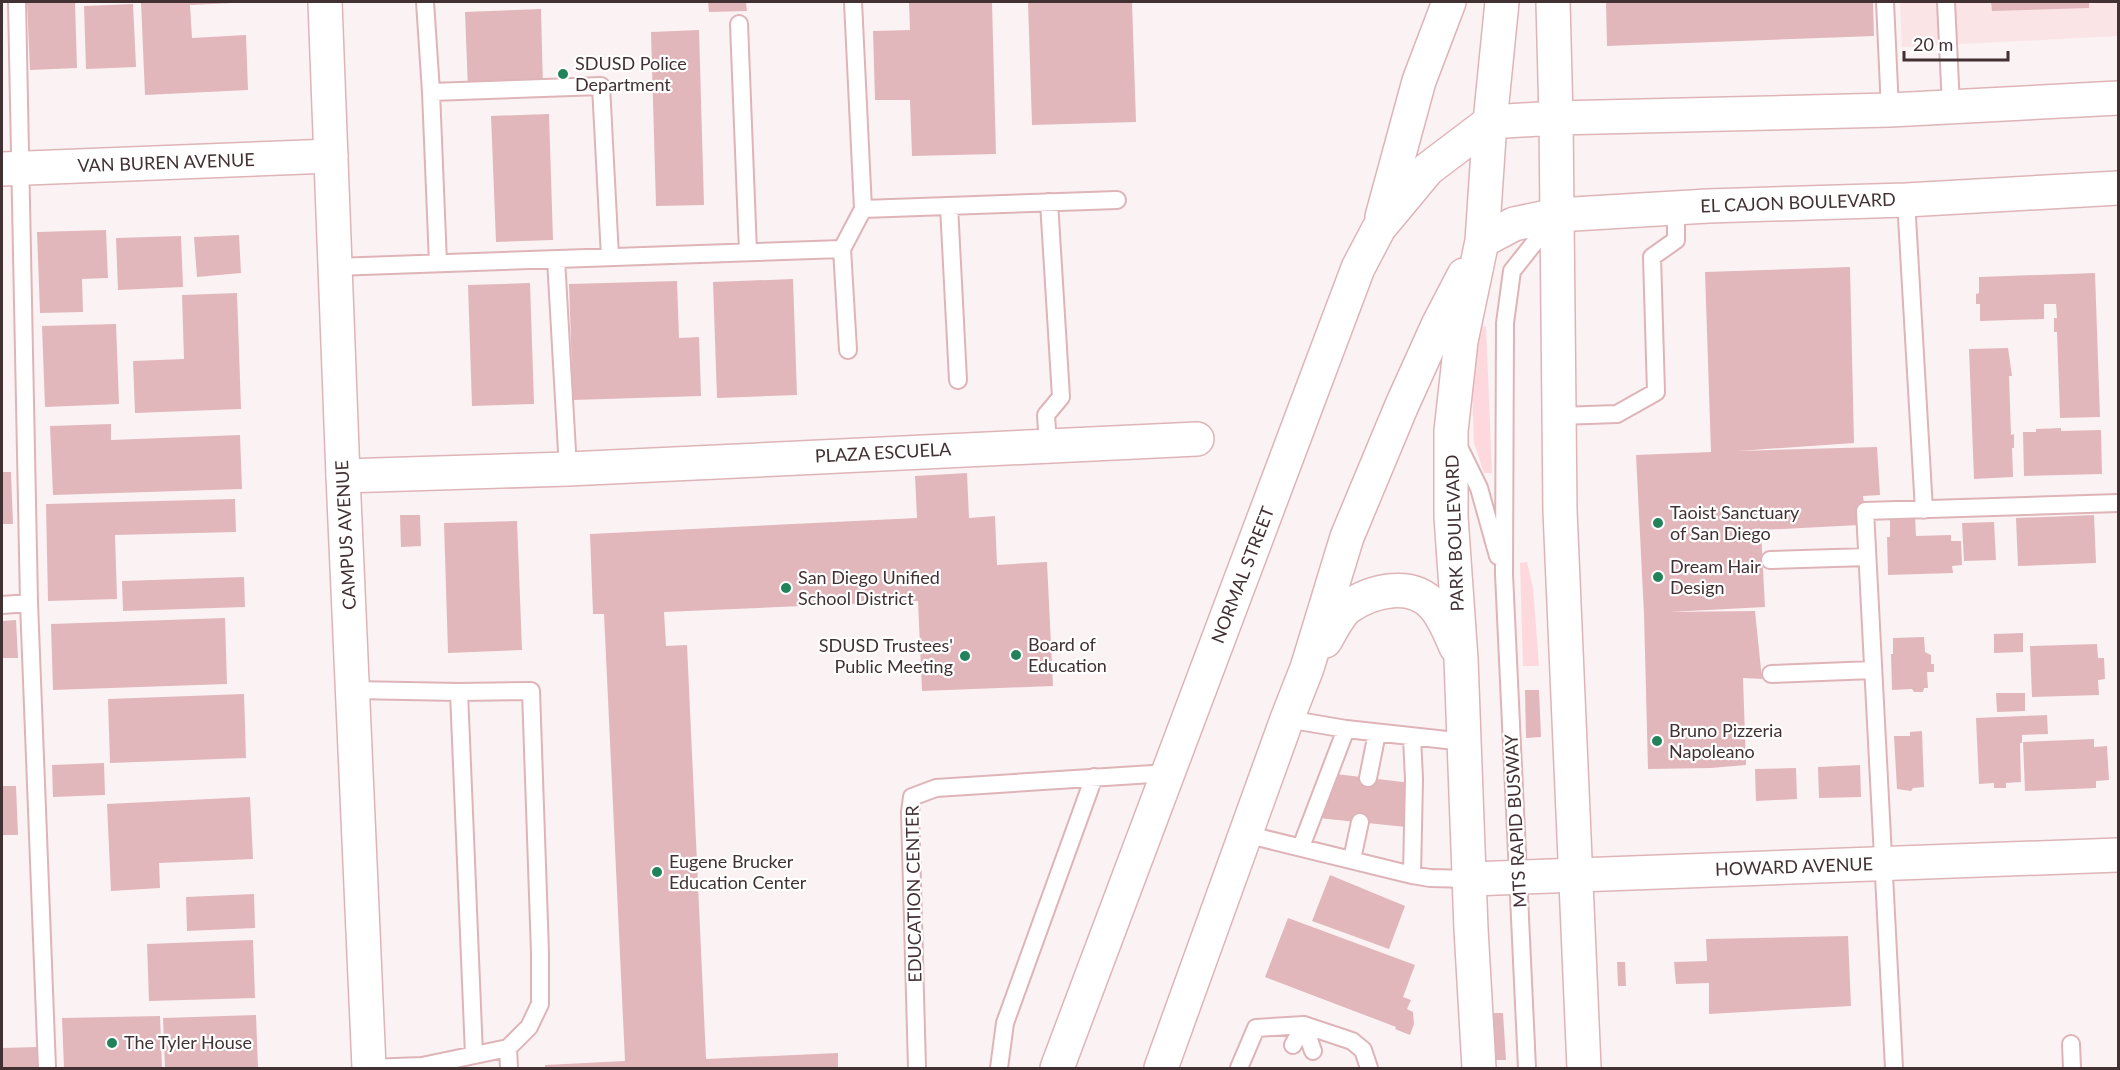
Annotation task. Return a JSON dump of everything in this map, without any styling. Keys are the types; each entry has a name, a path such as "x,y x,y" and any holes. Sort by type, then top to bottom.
{"main road":[{"name":"CAMPUS AVENUE","path":"325,2 369,1068"},
{"path":"1379,228 1419,81 1449,2"},
{"name":"PARK BOULEVARD","path":"1479,1068 1461,659 1451,518 1451,431 1461,341 1482,241 1490,122 1502,2"},
{"path":"1553,2 1560,511 1584,1068"},
{"path":"1490,122 1556,118 1890,110 2118,98"},
{"name":"NORMAL STREET","path":"1057,1068 1358,268 1379,228 1428,169 1490,122"},
{"name":"VAN BUREN AVENUE","path":"12,169 331,156"},
{"name":"EL CAJON BOULEVARD","path":"1482,241 1514,224 1557,215 2118,188"},
{"path":"1161,1068 1307,668 1347,537 1439,323 1482,241"},
{"name":"PLAZA ESCUELA","path":"343,476 568,469 1197,439"},
{"path":"1307,668 1347,608 1380,592 1410,591 1434,605 1461,659"},
{"name":"HOWARD AVENUE","path":"1470,879 2118,855"}],"lane":[{"path":"17,2 12,169 47,1068"},
{"path":"425,2 438,263"},
{"path":"848,350 842,249 863,209 853,2"},
{"path":"1885,2 1890,110"},
{"path":"1946,2 1951,106"},
{"path":"739,24 748,252"},
{"path":"431,92 601,86 610,257"},
{"path":"863,209 1117,200"},
{"path":"1906,200 1924,510"},
{"path":"1048,446 1046,415 1061,396 1049,202"},
{"path":"949,206 958,380"},
{"path":"1559,416 1617,414 1656,393 1652,257 1677,240 1676,208"},
{"name":"MTS RAPID BUSWAY","path":"1527,1068 1504,574 1505,323 1512,271 1557,215"},
{"path":"335,267 842,249"},
{"path":"556,259 568,469"},
{"name":"MTS RAPID BUSWAY","path":"1451,431 1479,488 1504,574"},
{"path":"1894,1068 1864,511 2118,503"},
{"path":"1770,560 1867,557"},
{"path":"2,605 29,603"},
{"path":"1771,674 1873,670"},
{"path":"353,690 531,691 540,941 540,1004 529,1027 508,1048 422,1066 369,1068"},
{"path":"459,692 474,1055"},
{"path":"1287,719 1346,729 1465,742"},
{"path":"1301,847 1346,729"},
{"path":"1368,778 1377,733"},
{"path":"1412,736 1414,779 1412,875"},
{"name":"EDUCATION CENTER","path":"917,1068 910,812 912,797 936,788 1168,773"},
{"path":"999,1068 1005,1023 1094,777"},
{"path":"1352,859 1360,822"},
{"path":"1245,834 1412,875 1470,879"},
{"path":"1271,1037 1304,1025"},
{"path":"1293,1045 1304,1025"},
{"path":"1304,1025 1313,1051"},
{"path":"1239,1068 1256,1028 1304,1025 1352,1041 1363,1050 1369,1068"},
{"path":"2071,1044 2072,1068"},
{"path":"508,1048 509,1068"}],"shaded area":[{"path":"1900,2 2118,2 2118,36 1902,47"},
{"path":"1486,326 1492,473 1484,473 1474,443 1470,340 1480,328"},
{"path":"1527,562 1533,588 1539,666 1523,666 1520,563"}],"building":[{"path":"27,2 75,2 77,68 30,70"},
{"path":"141,2 233,2 190,5 192,38 246,35 248,90 145,95"},
{"path":"708,2 746,2 747,11 709,12"},
{"path":"909,2 992,2 996,154 912,156 910,100 875,100 873,31 910,30"},
{"path":"1028,2 1132,2 1136,122 1032,125"},
{"path":"1606,2 1873,2 1874,36 1607,46"},
{"path":"1991,2 2089,2 2089,8 1992,11"},
{"path":"133,4 136,67 86,69 84,6"},
{"path":"541,9 543,88 468,90 465,12"},
{"path":"699,30 704,205 656,206 651,32"},
{"path":"549,114 553,240 496,242 491,116"},
{"path":"106,230 108,278 82,279 83,312 40,313 37,232"},
{"path":"239,235 241,273 197,277 194,237"},
{"path":"181,236 183,287 118,290 116,238"},
{"path":"1850,267 1854,443 1737,451 1877,447 1880,495 1863,496 1865,511 1859,525 1761,530 1765,607 1669,612 1755,611 1762,679 1743,678 1746,765 1648,769 1644,614 1636,455 1711,452 1705,272"},
{"path":"2095,273 2100,417 2060,418 2057,332 2054,332 2054,318 2057,318 2056,304 2044,304 2044,319 1980,321 1980,304 1976,304 1979,277"},
{"path":"793,279 797,395 717,398 713,282"},
{"path":"677,281 679,338 699,337 701,396 573,400 569,284"},
{"path":"530,283 534,404 472,406 468,285"},
{"path":"237,293 241,409 135,413 133,361 184,359 182,295"},
{"path":"116,324 119,404 45,407 42,326"},
{"path":"2008,348 2012,376 2009,376 2011,435 2014,434 2013,477 1974,479 1969,349"},
{"path":"111,424 111,440 240,435 242,489 53,495 50,426"},
{"path":"2061,428 2061,431 2101,430 2102,474 2024,476 2023,432"},
{"path":"2,472 11,472 13,524 2,524"},
{"name":"Eugene Brucker Education Center","path":"967,473 969,518 995,516 997,565 1047,562 1053,686 922,691 918,601 664,612 666,646 687,645 706,1059 838,1053 838,1068 545,1068 545,1065 625,1061 604,614 593,614 590,534 917,518 915,476"},
{"path":"235,499 236,532 115,535 117,599 48,601 46,504"},
{"path":"400,515 420,515 421,546 401,547"},
{"path":"2094,515 2096,563 2018,566 2016,518"},
{"path":"1915,517 1916,536 1951,535 1951,541 1961,541 1962,565 1952,566 1953,573 1888,575 1887,537 1890,537 1890,518"},
{"path":"517,521 522,650 448,653 444,523"},
{"path":"1994,522 1996,560 1964,561 1962,523"},
{"path":"244,577 245,607 123,611 122,581"},
{"path":"225,618 227,684 53,690 51,624"},
{"path":"16,620 18,658 2,658 2,621"},
{"path":"2023,633 2023,652 1994,653 1994,634"},
{"path":"1924,637 1925,652 1931,655 1931,664 1934,664 1934,672 1927,672 1928,688 1924,688 1923,692 1914,692 1912,689 1892,690 1893,638"},
{"path":"2097,644 2098,658 2104,658 2105,679 2098,680 2099,695 2032,697 2030,646"},
{"path":"1525,690 1539,690 1541,737 1526,738"},
{"path":"1996,693 2025,693 2025,711 1997,712"},
{"path":"244,694 246,758 110,763 108,699"},
{"path":"2047,715 2048,734 2022,735 2022,743 2020,743 2021,782 2006,783 2006,788 1994,788 1994,783 1979,784 1976,718"},
{"path":"1922,731 1924,787 1913,788 1911,791 1897,789 1894,736 1910,736 1910,732"},
{"path":"2094,739 2094,747 2107,746 2109,780 2096,781 2096,788 2025,791 2023,742"},
{"path":"104,763 105,795 53,797 52,765"},
{"path":"1860,765 1861,797 1819,798 1818,767"},
{"path":"1796,768 1797,799 1756,801 1755,769"},
{"path":"1336,774 1411,783 1406,827 1318,818"},
{"path":"2,786 16,786 18,835 2,835"},
{"path":"250,797 253,859 159,863 160,888 111,891 107,804"},
{"path":"1330,875 1405,906 1389,949 1312,921"},
{"path":"254,894 255,928 187,931 186,897"},
{"path":"1288,918 1415,965 1403,997 1411,1000 1407,1009 1413,1012 1414,1024 1410,1035 1395,1029 1396,1027 1265,977"},
{"path":"1848,936 1851,1006 1709,1014 1709,983 1676,984 1674,962 1707,961 1706,939"},
{"path":"253,940 255,998 149,1001 147,944"},
{"path":"1617,962 1625,962 1626,986 1618,986"},
{"path":"1490,1013 1503,1013 1506,1060 1492,1060"},
{"path":"256,1015 258,1068 165,1068 163,1018"},
{"name":"The Tyler House","path":"160,1016 162,1068 64,1068 62,1018"},
{"path":"37,1047 37,1068 2,1068 2,1048"}],"place":[{"name":"SDUSD Police Department","path":"563,74"},
{"name":"Taoist Sanctuary of San Diego","path":"1658,523"},
{"name":"Dream Hair Design","path":"1658,577"},
{"name":"San Diego Unified School District","path":"786,588"},
{"name":"Board of Education","path":"1016,655"},
{"name":"SDUSD Trustees' Public Meeting","path":"965,656"},
{"name":"Bruno Pizzeria Napoleano","path":"1657,741"},
{"name":"Eugene Brucker Education Center","path":"657,872"},
{"name":"The Tyler House","path":"112,1043"}]}
